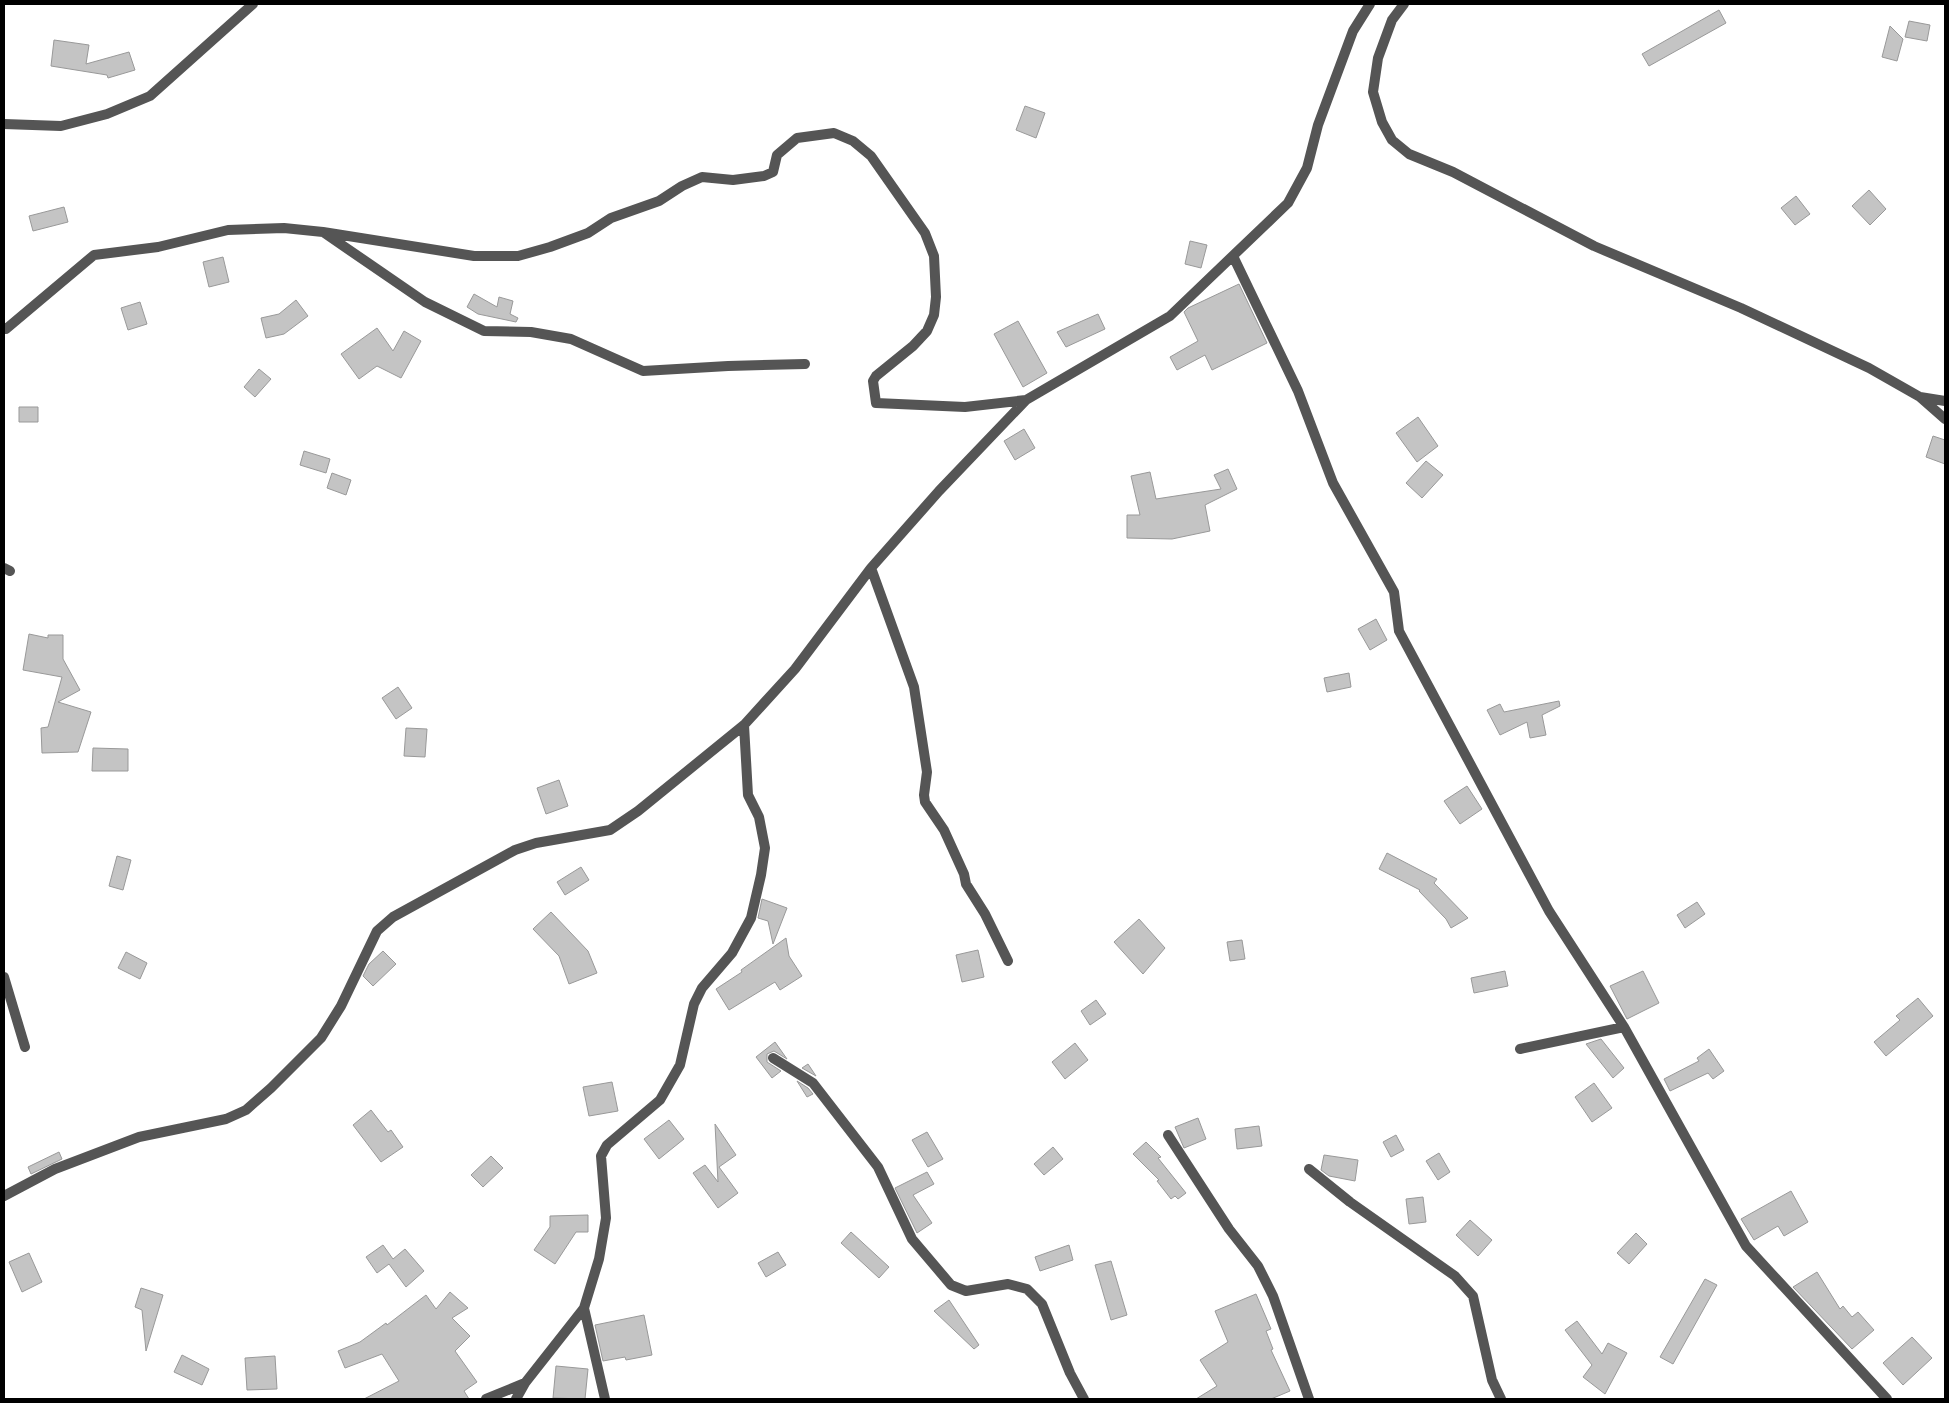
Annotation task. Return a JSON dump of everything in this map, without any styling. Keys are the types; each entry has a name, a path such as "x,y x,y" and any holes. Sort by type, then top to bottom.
{"street":[{"path":"4,124 61,126 107,114 150,96 253,4"},
{"path":"4,1196 55,1169 138,1137 226,1119 246,1110 272,1088 321,1038 341,1006 377,931 392,917 515,850 536,843 610,830 638,812 744,725 795,669 871,568 939,491 1026,400 1170,316 1288,203 1307,168 1318,125 1354,31 1370,4"},
{"path":"1404,4 1392,20 1378,58 1374,92 1382,122 1392,140 1409,154 1453,172 1594,246 1741,308 1869,368 1920,397 1945,419"},
{"path":"4,328 6,329 94,255 158,247 228,230 284,228 323,232 474,256 518,256 588,233 611,218 659,200 702,177 733,180 764,176 773,172 777,155 797,138 834,133 853,142 871,156 925,234 934,256 936,297 934,315 923,336 876,376 873,381 876,403 965,407 1026,400"},
{"path":"323,232 425,302 484,331 531,332 572,339 643,371 805,364"},
{"path":"1233,256 1298,391 1333,483 1394,592 1399,630 1549,911 1624,1026 1746,1246 1887,1399"},
{"path":"1920,397 1945,400"},
{"path":"871,568 914,687 927,772 924,795 926,802 944,830 959,861 966,884 986,914 1008,962"},
{"path":"516,1399 526,1383 584,1308 599,1259 606,1218 601,1156 607,1145 660,1100 680,1065 694,1004 698,996 712,974 732,953 751,918 765,848 759,817 748,795 744,725"},
{"path":"4,977 25,1047"},
{"path":"1520,1049 1624,1026"},
{"path":"773,1058 814,1083 878,1167 912,1239 951,1285 966,1291 1008,1284 1027,1289 1042,1304 1070,1373 1084,1399"},
{"path":"1168,1135 1230,1228 1258,1266 1273,1296 1309,1399"},
{"path":"1309,1169 1350,1202 1455,1276 1473,1296 1492,1380 1501,1399"},
{"path":"584,1308 605,1399"},
{"path":"486,1399 526,1383"}],"building":[{"path":"1719,10 1726,23 1649,66 1642,54"},
{"path":"1909,21 1930,25 1927,41 1905,37"},
{"path":"1890,26 1903,39 1897,61 1882,57"},
{"path":"54,40 89,45 86,64 129,52 135,70 108,78 107,75 51,66"},
{"path":"1025,106 1045,113 1036,138 1016,130"},
{"path":"1869,190 1886,209 1870,225 1852,206"},
{"path":"1796,196 1810,214 1795,225 1781,208"},
{"path":"64,207 68,222 33,231 29,216"},
{"path":"1190,241 1207,245 1201,268 1185,264"},
{"path":"223,257 229,282 209,287 203,262"},
{"path":"1239,284 1267,343 1212,370 1205,355 1177,370 1170,357 1198,341 1184,312 1188,308"},
{"path":"474,294 497,307 499,297 513,301 510,314 518,318 516,322 478,314 467,307"},
{"path":"296,300 308,316 284,334 266,338 261,318 279,314"},
{"path":"140,302 147,324 128,330 121,308"},
{"path":"1098,314 1105,329 1066,347 1057,332"},
{"path":"1018,321 1047,373 1023,387 994,334"},
{"path":"377,328 393,351 404,331 421,341 401,378 377,366 359,379 341,354"},
{"path":"259,369 271,379 255,397 244,387"},
{"path":"19,407 38,407 38,422 19,422"},
{"path":"1418,417 1438,446 1417,462 1396,433"},
{"path":"1024,429 1035,448 1015,460 1004,441"},
{"path":"1933,436 1945,440 1945,464 1926,457"},
{"path":"304,451 330,459 326,473 300,465"},
{"path":"1426,461 1443,475 1422,498 1406,483"},
{"path":"1228,469 1237,489 1205,505 1210,531 1172,539 1127,538 1127,515 1140,515 1131,476 1150,472 1156,499 1221,489 1214,475"},
{"path":"332,473 351,480 346,495 327,488"},
{"path":"1376,619 1387,640 1370,650 1358,629"},
{"path":"29,634 48,638 48,635 63,635 63,659 80,690 58,702 91,712 78,752 42,753 41,728 48,727 62,677 23,670"},
{"path":"1349,673 1351,687 1327,692 1324,678"},
{"path":"398,687 412,708 396,719 382,698"},
{"path":"1559,701 1560,706 1542,715 1546,735 1530,738 1527,722 1500,735 1487,710 1500,704 1504,712"},
{"path":"406,728 427,729 425,757 404,756"},
{"path":"93,748 128,749 128,771 92,771"},
{"path":"559,780 568,806 546,814 537,788"},
{"path":"1467,786 1482,809 1460,824 1444,801"},
{"path":"1387,853 1437,879 1434,883 1468,918 1451,928 1446,919 1420,890 1379,869"},
{"path":"117,856 131,860 123,890 109,886"},
{"path":"581,867 589,880 565,895 557,882"},
{"path":"762,899 787,908 773,944 768,921 758,918"},
{"path":"1697,902 1705,914 1685,928 1677,915"},
{"path":"551,912 588,951 597,973 569,984 559,956 533,929"},
{"path":"1139,919 1165,948 1143,974 1114,942"},
{"path":"786,938 789,956 802,976 780,990 775,982 729,1010 716,989 742,972 741,970"},
{"path":"1242,940 1245,959 1230,961 1227,942"},
{"path":"978,950 984,977 962,982 956,955"},
{"path":"383,951 396,964 373,986 363,976 369,964"},
{"path":"126,952 147,963 140,979 118,968"},
{"path":"1505,971 1508,986 1474,993 1471,978"},
{"path":"1643,971 1659,1003 1627,1019 1610,986"},
{"path":"1918,998 1933,1016 1886,1056 1874,1042 1900,1020 1896,1016"},
{"path":"1096,1000 1106,1014 1090,1025 1081,1011"},
{"path":"1601,1039 1624,1068 1613,1078 1586,1044"},
{"path":"775,1042 787,1059 774,1051 767,1054 767,1062 781,1071 772,1078 756,1057"},
{"path":"1075,1043 1088,1060 1065,1079 1052,1062"},
{"path":"1709,1049 1724,1071 1713,1079 1708,1073 1670,1091 1664,1079 1699,1061 1697,1058"},
{"path":"808,1064 816,1076 802,1068"},
{"path":"797,1081 808,1088 813,1094 807,1097"},
{"path":"612,1082 618,1111 589,1116 583,1087"},
{"path":"1594,1083 1612,1108 1592,1122 1575,1097"},
{"path":"371,1110 388,1132 391,1130 403,1147 381,1162 353,1125"},
{"path":"1198,1118 1206,1139 1184,1148 1175,1127"},
{"path":"669,1120 684,1139 659,1159 644,1139"},
{"path":"715,1124 736,1155 719,1167 738,1193 718,1208 693,1173 705,1165 718,1182"},
{"path":"1259,1126 1262,1146 1237,1149 1235,1129"},
{"path":"927,1132 943,1159 928,1167 912,1140"},
{"path":"1396,1135 1404,1150 1391,1157 1383,1142"},
{"path":"1146,1142 1161,1157 1158,1158 1186,1193 1178,1199 1175,1196 1171,1199 1157,1181 1159,1180 1133,1154"},
{"path":"1053,1147 1063,1159 1044,1175 1034,1164"},
{"path":"59,1152 62,1159 31,1174 28,1167"},
{"path":"1439,1153 1450,1172 1438,1180 1426,1161"},
{"path":"1324,1155 1358,1160 1355,1181 1329,1176 1321,1170"},
{"path":"491,1156 503,1168 483,1187 471,1175"},
{"path":"927,1172 934,1184 913,1195 932,1223 917,1233 895,1188"},
{"path":"1791,1191 1808,1222 1784,1236 1778,1226 1754,1240 1741,1219"},
{"path":"1423,1197 1426,1222 1409,1224 1406,1199"},
{"path":"588,1215 588,1232 576,1232 555,1264 534,1250 550,1227 550,1216"},
{"path":"1470,1220 1492,1240 1478,1256 1456,1235"},
{"path":"851,1232 889,1267 879,1278 841,1243"},
{"path":"1636,1233 1647,1244 1629,1264 1617,1253"},
{"path":"383,1245 393,1259 405,1249 424,1271 406,1287 389,1264 377,1273 366,1257"},
{"path":"1069,1245 1073,1260 1040,1271 1035,1257"},
{"path":"778,1252 786,1265 766,1277 758,1263"},
{"path":"29,1253 42,1282 22,1292 9,1262"},
{"path":"1111,1261 1127,1315 1111,1320 1095,1265"},
{"path":"1817,1272 1840,1309 1843,1306 1852,1317 1858,1312 1874,1330 1852,1349 1793,1287"},
{"path":"1705,1279 1717,1285 1673,1364 1660,1357"},
{"path":"141,1288 163,1295 146,1351 142,1310 135,1307"},
{"path":"450,1292 468,1308 452,1318 470,1336 455,1351 477,1382 464,1391 469,1399 364,1399 399,1381 382,1354 345,1368 338,1351 360,1342 386,1323 387,1325 426,1295 436,1309"},
{"path":"1256,1294 1271,1329 1266,1331 1273,1349 1271,1350 1290,1391 1271,1399 1196,1399 1217,1386 1200,1360 1228,1342 1215,1311"},
{"path":"949,1300 979,1345 974,1349 934,1311"},
{"path":"644,1315 652,1355 626,1360 625,1357 603,1361 595,1325"},
{"path":"1577,1321 1602,1354 1608,1343 1627,1353 1605,1394 1583,1377 1592,1365 1565,1330"},
{"path":"1912,1337 1932,1358 1903,1385 1883,1363"},
{"path":"182,1355 209,1369 202,1385 174,1372"},
{"path":"275,1356 277,1389 247,1390 245,1358"},
{"path":"556,1366 588,1369 585,1399 553,1398"}]}
